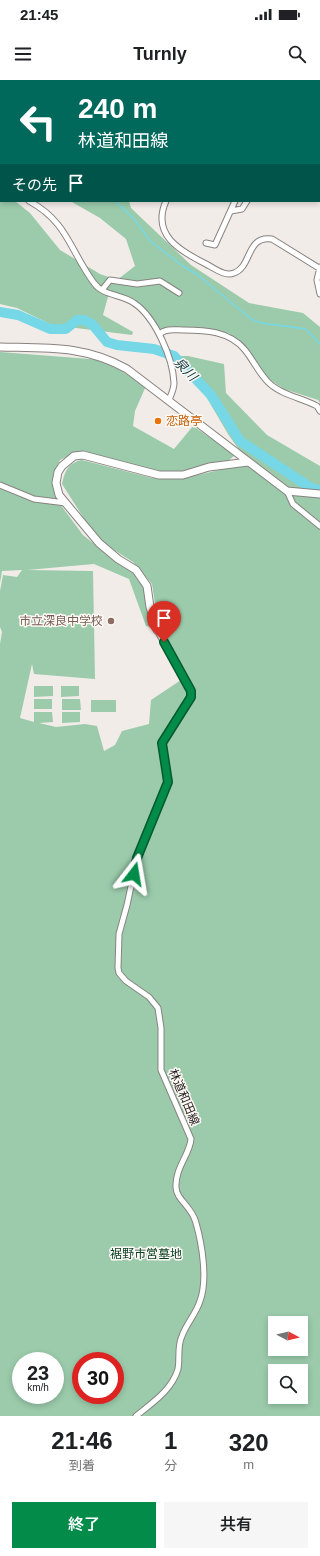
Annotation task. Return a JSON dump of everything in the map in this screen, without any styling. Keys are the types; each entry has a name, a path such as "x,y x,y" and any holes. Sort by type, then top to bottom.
{"street":[{"path":"30,202 45,211 62,228 93,283 102,290 135,303 160,334 166,349 174,383 169,400"},
{"path":"166,202 161,223 170,238 180,250 221,272 233,274 240,270 256,243 264,238 272,240 320,268 317,280 320,294"},
{"path":"206,243 215,245 235,202"},
{"path":"231,211 242,209 246,202"},
{"path":"102,290 110,280 137,284 156,280 165,283 178,293"},
{"path":"160,334 166,330 200,330 216,332 232,339 244,348 268,382 283,392 317,406 320,411"},
{"path":"0,347 73,350 95,354 111,360 127,369 169,400 248,462 287,490 320,494"},
{"path":"157,630 150,607 147,586 136,570 118,559 99,543 59,495 56,484 58,472 62,466 74,456 83,455 159,475 183,475 209,467 248,462"},
{"path":"0,485 34,499 66,503"},
{"path":"287,490 293,504 320,526"},
{"name":"林道和田線","path":"136,1416 169,1386 175,1377 178,1368 181,1336 201,1301 203,1271 196,1222 192,1211 178,1197 176,1188 179,1167 190,1146 191,1139 161,1070 161,1028 158,1008 149,997 126,981 119,973 118,968 119,934 137,858 168,782 162,743 191,697 191,691 157,630"}],"green space":[{"path":"0,202 16,202 30,213 60,250 100,274 117,280 135,266 126,239 100,218 72,202 129,202 131,208 191,265 249,303 303,313 320,327 320,403 318,400 284,389 268,378 229,333 162,332 134,302 109,293 103,315 133,332 132,335 52,325 17,308 0,304"},
{"name":"裾野市営墓地","path":"0,352 103,360 146,386 135,411 133,426 174,449 193,426 235,455 228,461 177,472 157,472 93,454 76,452 60,460 53,474 60,504 83,535 119,564 131,570 143,585 151,627 146,626 129,579 94,564 27,570 93,571 95,679 34,674 32,664 20,718 34,722 34,712 52,712 53,722 39,723 56,727 85,724 97,726 104,751 115,745 122,731 149,724 151,700 184,678 159,630 152,584 133,562 111,548 92,531 62,484 64,475 70,465 82,460 152,478 184,478 242,465 242,454 228,434 204,393 178,365 174,356 188,356 224,364 226,393 267,435 320,466 320,1416 0,1416 0,644 2,632 0,627 0,591 3,575 17,577 22,570 2,571 0,583"},
{"path":"34,686 53,686 53,696 34,697"},
{"path":"61,686 79,686 79,696 61,697"},
{"path":"34,699 52,699 52,709 34,709"},
{"path":"62,699 80,699 81,710 62,710"},
{"path":"91,700 116,700 116,712 91,712"},
{"path":"62,712 80,712 80,722 62,723"}],"waterway":[{"path":"116,202 135,220 150,241 183,266 198,275 251,319 261,323 306,329 320,344"},
{"name":"泉川","path":"0,312 18,315 50,329 66,329 77,320 84,320 92,324 107,342 117,345 154,349 174,356 211,395 240,441 311,488 320,490"}],"place":[{"name":"恋路亭","path":"158,421"},
{"name":"市立深良中学校","path":"111,621"}],"route":[{"path":"134,874 137,858 153,822 168,782 162,743 191,697 191,691 164,642"}]}
